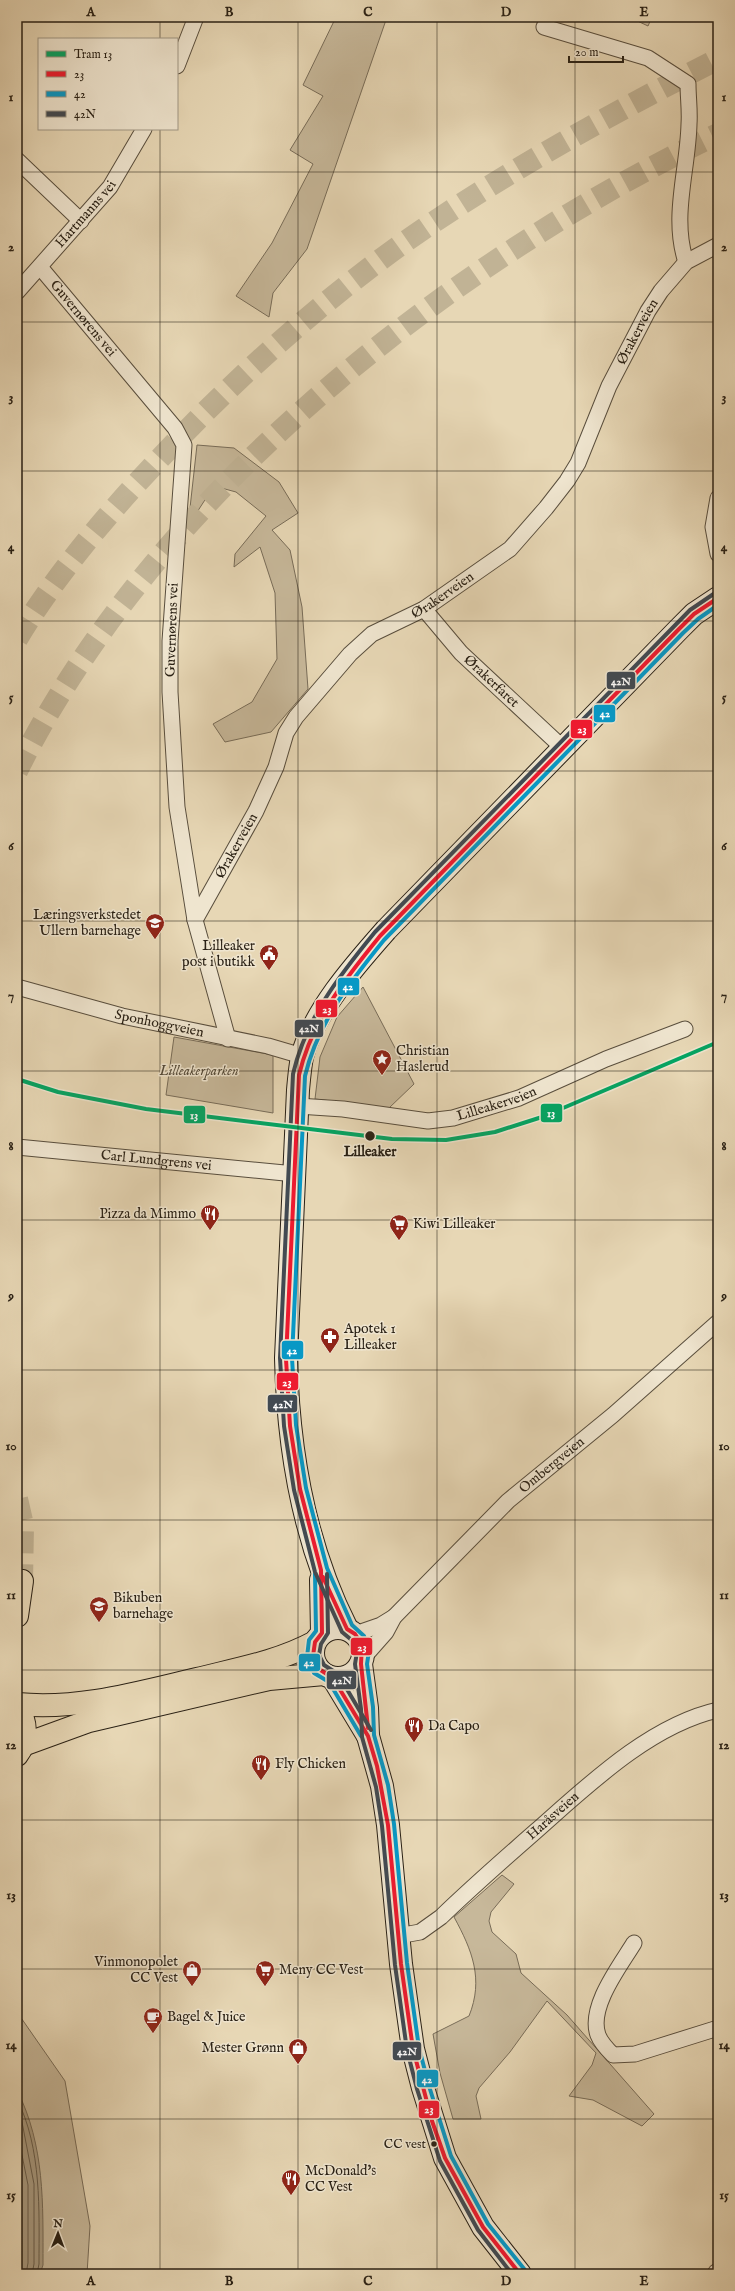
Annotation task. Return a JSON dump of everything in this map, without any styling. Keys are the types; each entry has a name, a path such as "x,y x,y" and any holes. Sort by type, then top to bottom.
{"highway":[{"path":"17,1616 22,1581"},
{"path":"17,1704 58,1705 115,1698 264,1662 299,1651 318,1638"},
{"path":"20,1750 89,1721 282,1676 329,1676"},
{"path":"17,1707 25,1723 20,1750"}],"main road":[{"path":"520,2274 483,2227 448,2165 424,2095 413,2049 398,1936 388,1825 382,1786 368,1736 362,1645 351,1632 321,1570 300,1489 287,1386 286,1358 298,1106 302,1056 312,1030 326,1008 367,952 679,629 699,610 718,598"},
{"path":"321,1570 318,1638 313,1656 315,1663 329,1676 368,1736"},
{"path":"318,1638 334,1628 351,1632"},
{"path":"329,1676 349,1675 362,1661"}],"street":[{"path":"178,63 196,17"},
{"path":"544,27 648,58 688,84 690,124 679,221 680,245 686,262"},
{"name":"Hartmanns vei","path":"17,292 110,187 143,130"},
{"path":"17,160 81,221"},
{"name":"Ørakerveien","path":"195,920 256,811 276,767 286,733 296,717 350,654 372,634 424,609 510,549 563,487 589,440 609,386 628,348 661,291 686,262 718,245"},
{"name":"Guvernørens vei","path":"40,267 175,428 184,445 174,567 170,641 170,692 177,807 195,920 228,1039"},
{"path":"718,498 713,527 718,554"},
{"name":"Ørakerfaret","path":"424,609 462,653 564,748"},
{"name":"Sponhoggveien","path":"17,987 122,1016 268,1046 302,1056"},
{"name":"Lilleakerveien","path":"298,1106 343,1109 428,1121 453,1118 519,1098 606,1059 685,1029"},
{"name":"Carl Lundgrens vei","path":"17,1147 295,1174"},
{"name":"Ombergveien","path":"351,1632 381,1625 394,1617 508,1501 613,1415 718,1322"},
{"name":"Ombergveien","path":"362,1661 386,1632 394,1617"},
{"name":"Haråsveien","path":"398,1936 420,1932 441,1917 578,1793 632,1752 679,1724 718,1710"},
{"path":"634,1942 602,1997 597,2012 598,2036 606,2048 613,2055 635,2054 718,2028"}],"green space":[{"path":"336,17 387,17 307,249 273,293 269,317 236,296 272,243 313,164 290,150 323,96 303,85"},
{"path":"629,17 652,17 648,26"},
{"path":"197,445 234,448 279,482 298,513 272,530 290,550 302,607 308,689 271,732 225,742 213,724 252,702 277,659 275,593 260,547 234,567 235,554 266,516 236,492 214,486 188,526"},
{"path":"363,987 414,1084 389,1108 315,1099 320,1057 337,1017"},
{"name":"Lilleakerparken","path":"174,1037 273,1055 273,1113 166,1095"},
{"path":"502,1875 514,1884 491,1912 489,1921 492,1932 516,1954 521,1973 567,2015 654,2114 642,2126 593,2100 569,2096 592,2065 596,2053 547,2001 510,2052 479,2088 476,2096 481,2119 453,2119 440,2073 433,2034 469,2016 476,1990 476,1977 471,1953 454,1917"},
{"path":"17,2012 65,2081 90,2226 87,2274 17,2274"}],"water":[{"path":"17,2090 33,2132 38,2154 43,2220 43,2265 40,2274 17,2274"}],"tunnel":[{"path":"17,639 46,594 80,550 151,468 241,377 338,292 406,241 481,191 598,123 718,59"},
{"path":"17,771 75,670 146,574 227,483 316,398 412,320 513,250 615,187 718,134"},
{"path":"17,1499 23,1525 22,1581"}],"tram line":[{"name":"13","path":"17,1079 58,1092 146,1109 392,1139 446,1140 495,1132 542,1117 718,1042"}],"transit line":[{"name":"42N","path":"512,2274 478,2230 440,2161 417,2089 407,2050 395,1965 382,1826 376,1787 362,1737 361,1709 355,1664 357,1652 354,1642 342,1632 315,1572 294,1490 284,1426 280,1358 293,1074 306,1034 325,998 375,932 690,610 715,593"},
{"name":"23","path":"520,2274 483,2227 445,2158 432,2121 413,2049 401,1964 388,1825 377,1766 368,1736 333,1678 319,1669 313,1656 315,1642 322,1633 321,1570 300,1489 290,1426 286,1359 299,1075 312,1036 321,1018 342,984 380,936 679,629 694,614 718,598"},
{"name":"42","path":"525,2270 488,2224 451,2156 429,2086 419,2048 407,1963 394,1824 388,1785 374,1735 373,1707 367,1664 369,1651 364,1636 352,1625 327,1568 306,1488 296,1425 292,1358 305,1076 318,1038 327,1020 347,987 384,940 683,633 698,619 718,605"},
{"name":"42","path":"315,1574 316,1631 309,1640 307,1657 314,1673 329,1682 361,1736"},
{"name":"42N","path":"327,1574 328,1633 321,1644 319,1655 324,1665 338,1674 371,1730"},
{"name":"23","path":"323,1577 347,1629 355,1634 362,1645 361,1664 368,1728"}],"place":[{"name":"Læringsverkstedet Ullern barnehage","path":"155,940"},
{"name":"Lilleaker post i butikk","path":"269,971"},
{"name":"Christian Haslerud","path":"382,1076"},
{"name":"Lilleaker","path":"370,1136"},
{"name":"Pizza da Mimmo","path":"210,1231"},
{"name":"Kiwi Lilleaker","path":"399,1241"},
{"name":"Apotek 1 Lilleaker","path":"330,1354"},
{"name":"Bikuben barnehage","path":"99,1623"},
{"name":"Da Capo","path":"414,1743"},
{"name":"Fly Chicken","path":"261,1781"},
{"name":"Vinmonopolet CC Vest","path":"192,1987"},
{"name":"Meny CC Vest","path":"265,1987"},
{"name":"Bagel & Juice","path":"153,2034"},
{"name":"Mester Grønn","path":"298,2065"},
{"name":"CC vest","path":"434,2144"},
{"name":"McDonald's CC Vest","path":"291,2196"}]}
